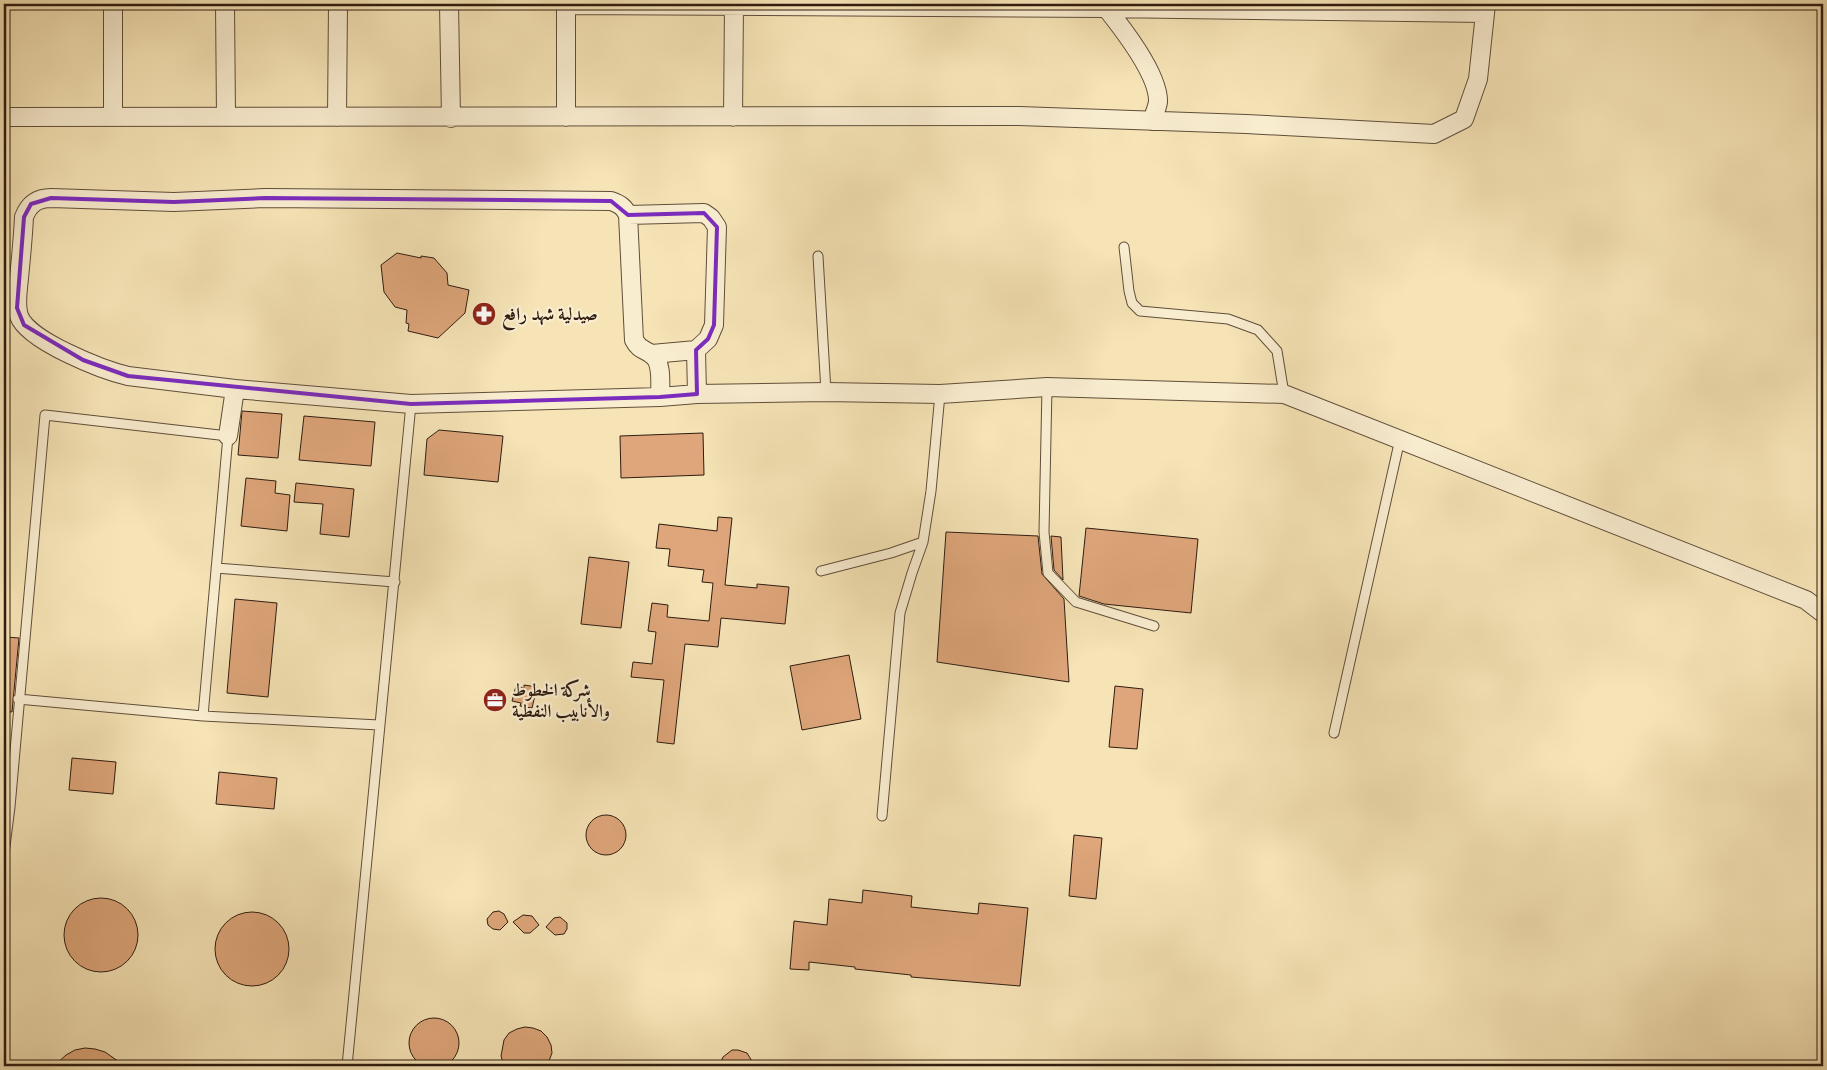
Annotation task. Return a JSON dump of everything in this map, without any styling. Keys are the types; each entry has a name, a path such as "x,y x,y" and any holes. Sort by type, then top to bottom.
{"street":[{"path":"113,4 113,117"},
{"path":"225,4 226,117"},
{"path":"338,4 338,117"},
{"path":"449,4 451,118"},
{"path":"4,117 451,118 1019,116 1246,124 1434,134 1464,119 1478,79 1486,8 566,4 566,117"},
{"path":"733,117 734,4"},
{"path":"1105,6 1127,33 1156,84 1158,103 1152,121"},
{"path":"628,215 704,213 711,218 717,227 714,325 708,339 696,350 652,354 641,350 634,340 628,215 619,203 611,201 265,198 174,202 43,198 31,204 24,217 18,299 20,317 30,331 83,360 112,372 144,378 235,389 411,404 660,397 697,394 826,392 940,394 1047,387 1284,394 1806,600 1823,612"},
{"path":"696,350 697,394"},
{"path":"652,354 658,363 660,397"},
{"path":"228,436 235,389"}],"lane":[{"path":"1124,247 1128,291 1132,303 1140,311 1228,319 1258,330 1277,351 1284,394"},
{"path":"818,256 826,392"},
{"path":"1047,387 1044,532 1048,573 1076,602 1154,626"},
{"path":"882,816 900,612 923,542 931,491 940,394"},
{"path":"347,1066 411,404"},
{"path":"4,854 10,807 18,699 45,415 228,436 203,716"},
{"path":"1334,733 1400,439"},
{"path":"821,571 891,553 923,542"},
{"path":"216,568 395,582"},
{"path":"18,699 203,716 379,725"}],"highlighted area":[{"path":"51,198 174,202 265,198 611,201 628,215 704,213 717,227 714,325 708,339 696,350 697,394 660,397 411,404 128,376 83,360 24,325 17,308 24,217 31,204"}],"building":[{"path":"397,253 421,258 421,256 434,258 447,273 448,285 469,290 465,313 438,338 408,331 409,324 406,323 407,310 395,307 384,292 381,265"},
{"path":"242,411 282,414 278,458 238,455"},
{"path":"304,416 375,422 371,466 299,460"},
{"path":"439,430 503,436 498,482 424,475 427,439"},
{"path":"703,433 704,475 621,478 620,436"},
{"path":"246,478 276,481 275,493 290,495 287,531 241,526"},
{"path":"296,483 354,489 349,537 320,534 323,504 294,502"},
{"path":"718,517 732,518 725,585 757,588 757,584 789,587 785,624 721,618 718,647 685,644 674,744 657,742 664,680 631,677 633,662 652,664 656,632 648,631 652,603 668,605 667,617 709,621 713,583 702,582 704,570 668,566 670,549 656,548 659,524 717,531"},
{"path":"1086,528 1198,539 1191,613 1104,604 1079,596"},
{"path":"946,532 1038,536 1042,574 1064,599 1069,682 937,662"},
{"path":"1051,536 1061,537 1063,580 1054,570"},
{"path":"589,557 629,562 621,628 581,624"},
{"path":"235,599 277,603 268,697 227,693"},
{"path":"6,637 19,638 12,712 4,711"},
{"path":"849,655 861,719 802,730 790,666"},
{"path":"524,685 537,687 532,708 520,706 521,703 512,701 516,686 524,688"},
{"path":"1115,686 1143,689 1137,749 1109,747"},
{"path":"72,758 116,762 113,794 69,790"},
{"path":"219,772 277,778 274,809 216,804"},
{"path":"610,815 617,818 623,824 626,835 625,843 617,852 610,855 602,855 595,852 587,843 586,831 589,824 598,816"},
{"path":"1074,835 1102,838 1096,899 1069,896"},
{"path":"863,890 912,896 911,907 978,914 979,903 1028,908 1020,986 911,977 911,975 809,962 809,970 790,969 794,921 827,925 829,899 862,903"},
{"path":"101,898 122,904 132,914 138,935 132,956 122,966 101,972 80,966 70,956 64,935 70,914 80,904"},
{"path":"499,911 504,914 508,922 500,930 493,929 488,925 487,919 493,912"},
{"path":"252,912 273,918 283,928 289,949 283,970 273,980 252,986 231,980 221,970 215,949 221,928 231,918"},
{"path":"523,915 532,916 539,925 530,933 524,933 513,922"},
{"path":"560,917 567,923 567,929 564,934 555,935 546,927 554,918"},
{"path":"429,1018 439,1018 452,1025 459,1038 459,1048 452,1061 439,1068 429,1068 420,1064 413,1057 409,1048 409,1038 413,1029 420,1022"},
{"path":"525,1027 541,1031 547,1037 552,1053 547,1066 504,1066 501,1056 504,1040 509,1033"},
{"path":"85,1048 105,1052 125,1066 54,1066 66,1055 75,1050"},
{"path":"732,1050 747,1053 755,1066 719,1066 723,1057"}],"place":[{"name":"صيدلية شهد رافع","path":"484,314"},
{"name":"شركة الخطوط والأنابيب النفطية","path":"495,700"}]}
